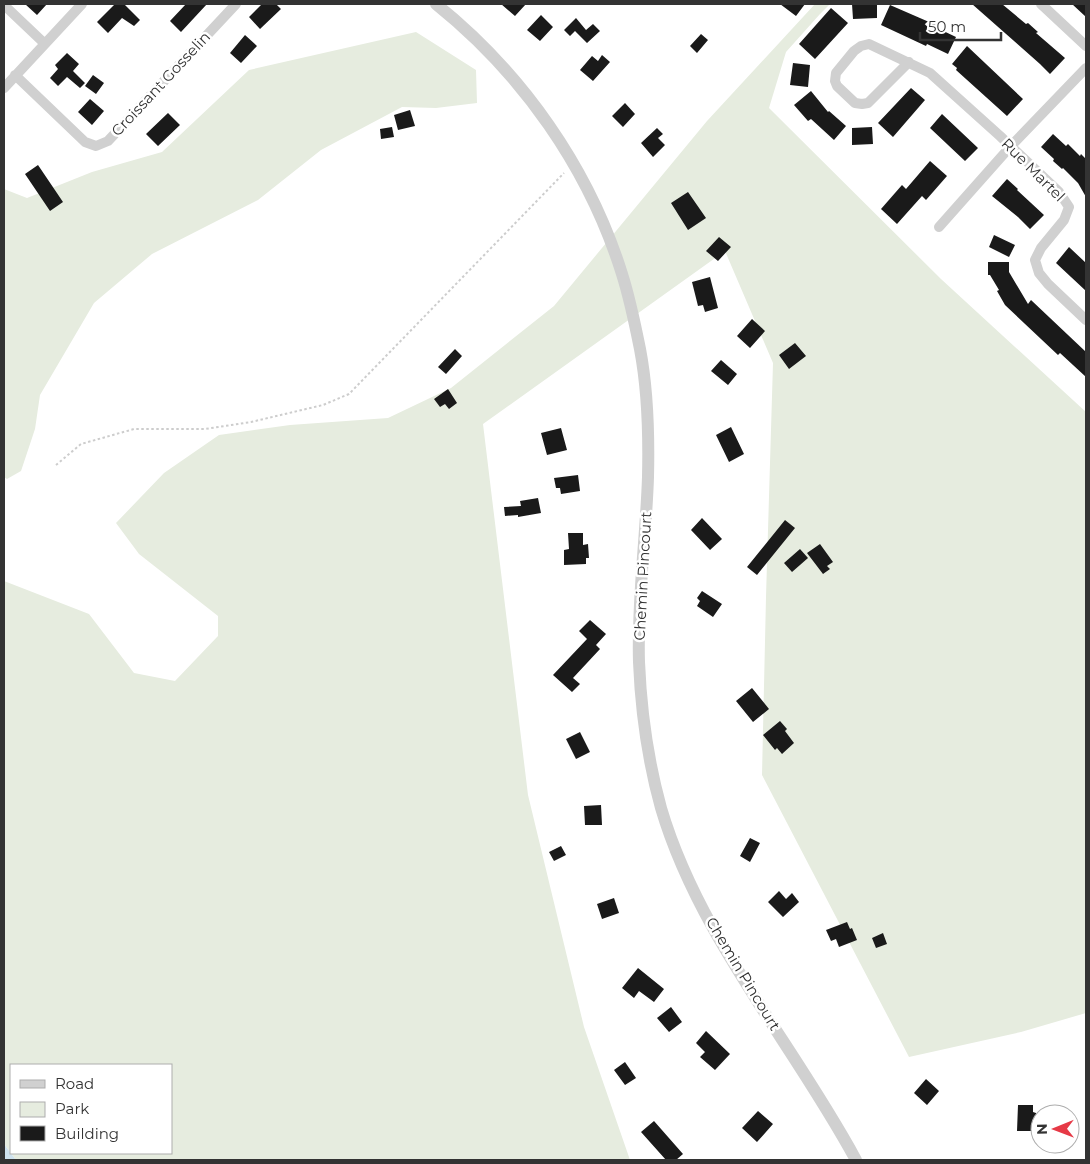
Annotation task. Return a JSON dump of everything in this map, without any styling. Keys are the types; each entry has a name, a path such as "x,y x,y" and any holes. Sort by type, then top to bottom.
{"street":[{"path":"4,88 82,4"},
{"name":"Croissant Gosselin","path":"15,75 85,142 96,146 108,141 236,4"},
{"name":"Chemin Pincourt","path":"436,4 452,16 505,68 536,107 556,135 573,164 595,206 610,241 631,309 642,359 648,420 648,469 639,661 643,716 661,808 694,891 711,924 856,1160"},
{"path":"1042,4 1086,46"},
{"path":"4,5 44,43"},
{"name":"Rue Martel","path":"909,62 868,103 855,103 837,86 835,80 836,74 854,51 861,46 869,44 909,62 930,73 1059,192 1069,207 1064,220 1040,248 1035,260 1039,273 1048,284 1086,320"},
{"path":"939,227 1010,147 1086,68"}],"path":[{"path":"56,465 81,444 134,429 205,429 251,422 323,405 349,394 573,164"}],"green space":[{"path":"815,4 830,4 786,52 769,108 941,279 1086,412 1086,1013 1021,1032 909,1057 762,775 773,363 725,251 483,424 528,795 584,1027 630,1160 16,1160 12,1154 172,1154 172,1064 10,1064 10,1152 4,1144 4,581 89,614 134,673 175,681 218,636 218,616 139,554 116,523 164,473 219,435 290,425 388,418 451,388 554,306 707,121"},
{"path":"416,32 476,70 477,103 436,108 402,107 321,150 258,200 152,254 94,303 40,395 35,429 21,471 7,479 4,477 4,189 27,198 92,172 162,152 249,70"}],"water":[{"path":"4,1144 16,1160 4,1160"}],"building":[{"path":"25,4 47,4 37,15"},
{"path":"115,4 124,4 140,20 134,26 122,18 108,33 97,22"},
{"path":"186,4 207,4 181,32 170,21"},
{"path":"262,4 276,4 281,9 260,29 249,17"},
{"path":"501,4 526,4 515,16"},
{"path":"780,4 805,4 796,16"},
{"path":"852,4 877,4 877,18 853,19"},
{"path":"972,4 1002,4 1026,24 1028,23 1038,32 1036,33 1065,58 1050,74"},
{"path":"1072,4 1086,4 1086,17"},
{"path":"890,5 936,25 935,27 956,37 948,54 881,25"},
{"path":"831,8 848,23 815,59 799,44"},
{"path":"541,15 553,27 540,41 527,30"},
{"path":"576,18 586,30 593,24 600,31 587,43 575,31 570,36 564,30"},
{"path":"701,34 708,40 697,53 690,46"},
{"path":"245,35 257,46 241,63 230,53"},
{"path":"967,46 1023,99 1007,116 956,70 957,68 952,64"},
{"path":"67,53 79,64 73,71 85,83 80,88 67,77 58,86 50,78 58,69 55,65"},
{"path":"602,55 610,62 593,81 580,70 592,56 598,61"},
{"path":"793,63 810,65 808,87 790,85"},
{"path":"93,75 104,83 96,94 85,86"},
{"path":"911,88 925,100 893,137 878,123"},
{"path":"811,91 828,112 846,126 834,140 811,119 808,121 794,105"},
{"path":"90,99 104,111 92,125 78,112"},
{"path":"625,103 635,114 623,127 612,116"},
{"path":"410,110 415,126 398,130 394,115"},
{"path":"168,113 180,125 158,146 146,134"},
{"path":"942,114 978,148 965,161 930,128"},
{"path":"392,127 394,137 381,139 380,129"},
{"path":"872,127 873,144 852,145 852,128"},
{"path":"657,128 663,134 658,138 665,145 653,157 641,143"},
{"path":"1053,134 1066,146 1068,144 1080,156 1081,154 1086,159 1086,197 1078,183 1053,161 1054,159 1041,147"},
{"path":"930,161 947,176 926,200 922,196 897,224 881,209 902,185 906,189"},
{"path":"38,165 63,202 50,211 25,174"},
{"path":"1007,179 1044,215 1030,229 992,196"},
{"path":"688,192 706,218 688,230 671,203"},
{"path":"994,235 1015,245 1009,257 989,247"},
{"path":"719,237 731,247 718,261 706,251"},
{"path":"1069,247 1086,263 1086,291 1056,263"},
{"path":"988,262 1009,262 1009,272 1028,304 1031,300 1086,352 1086,377 1060,353 1058,355 1005,305 997,291 999,290 990,275 988,275"},
{"path":"710,277 718,308 705,312 703,305 698,306 692,282"},
{"path":"752,319 765,331 750,348 737,336"},
{"path":"795,343 806,356 789,369 779,355"},
{"path":"455,349 462,356 446,374 438,367"},
{"path":"721,360 737,374 728,385 711,371"},
{"path":"448,389 457,403 449,409 445,404 440,407 434,399"},
{"path":"731,427 744,454 729,462 716,435"},
{"path":"561,428 567,450 547,455 541,433"},
{"path":"578,475 580,491 561,494 560,488 556,488 554,478"},
{"path":"538,498 541,513 518,517 518,515 505,516 504,507 521,506 520,501"},
{"path":"702,518 722,539 710,550 691,530"},
{"path":"785,520 795,528 757,575 747,567"},
{"path":"568,533 583,533 583,545 588,544 589,558 586,558 586,564 564,565 564,550 569,549"},
{"path":"820,544 833,562 827,566 830,569 823,574 807,553"},
{"path":"800,549 808,558 792,572 784,563"},
{"path":"702,591 722,604 713,617 697,606 700,601 697,598"},
{"path":"590,620 606,634 596,645 600,649 573,678 580,684 572,692 553,675 587,639 579,631"},
{"path":"752,688 769,709 753,722 736,701"},
{"path":"780,721 787,729 785,731 794,743 782,754 777,748 775,750 763,735"},
{"path":"580,732 590,752 576,759 566,739"},
{"path":"601,805 602,825 585,825 584,806"},
{"path":"750,838 760,843 750,862 740,856"},
{"path":"561,846 566,855 554,861 549,852"},
{"path":"779,891 786,899 792,893 799,902 783,917 768,902"},
{"path":"614,898 619,913 602,919 597,904"},
{"path":"847,922 857,940 839,947 836,939 831,941 826,930"},
{"path":"883,933 887,944 876,948 872,938"},
{"path":"638,968 664,989 654,1002 639,991 634,998 622,988"},
{"path":"671,1007 682,1022 669,1032 657,1018"},
{"path":"706,1031 730,1054 715,1070 700,1057 705,1052 696,1043"},
{"path":"625,1062 636,1078 625,1085 614,1070"},
{"path":"926,1079 939,1091 927,1105 914,1093"},
{"path":"1018,1105 1030,1105 1030,1131 1017,1131"},
{"path":"758,1111 773,1124 757,1142 742,1128"},
{"path":"654,1121 683,1154 676,1160 666,1160 641,1132"}]}
